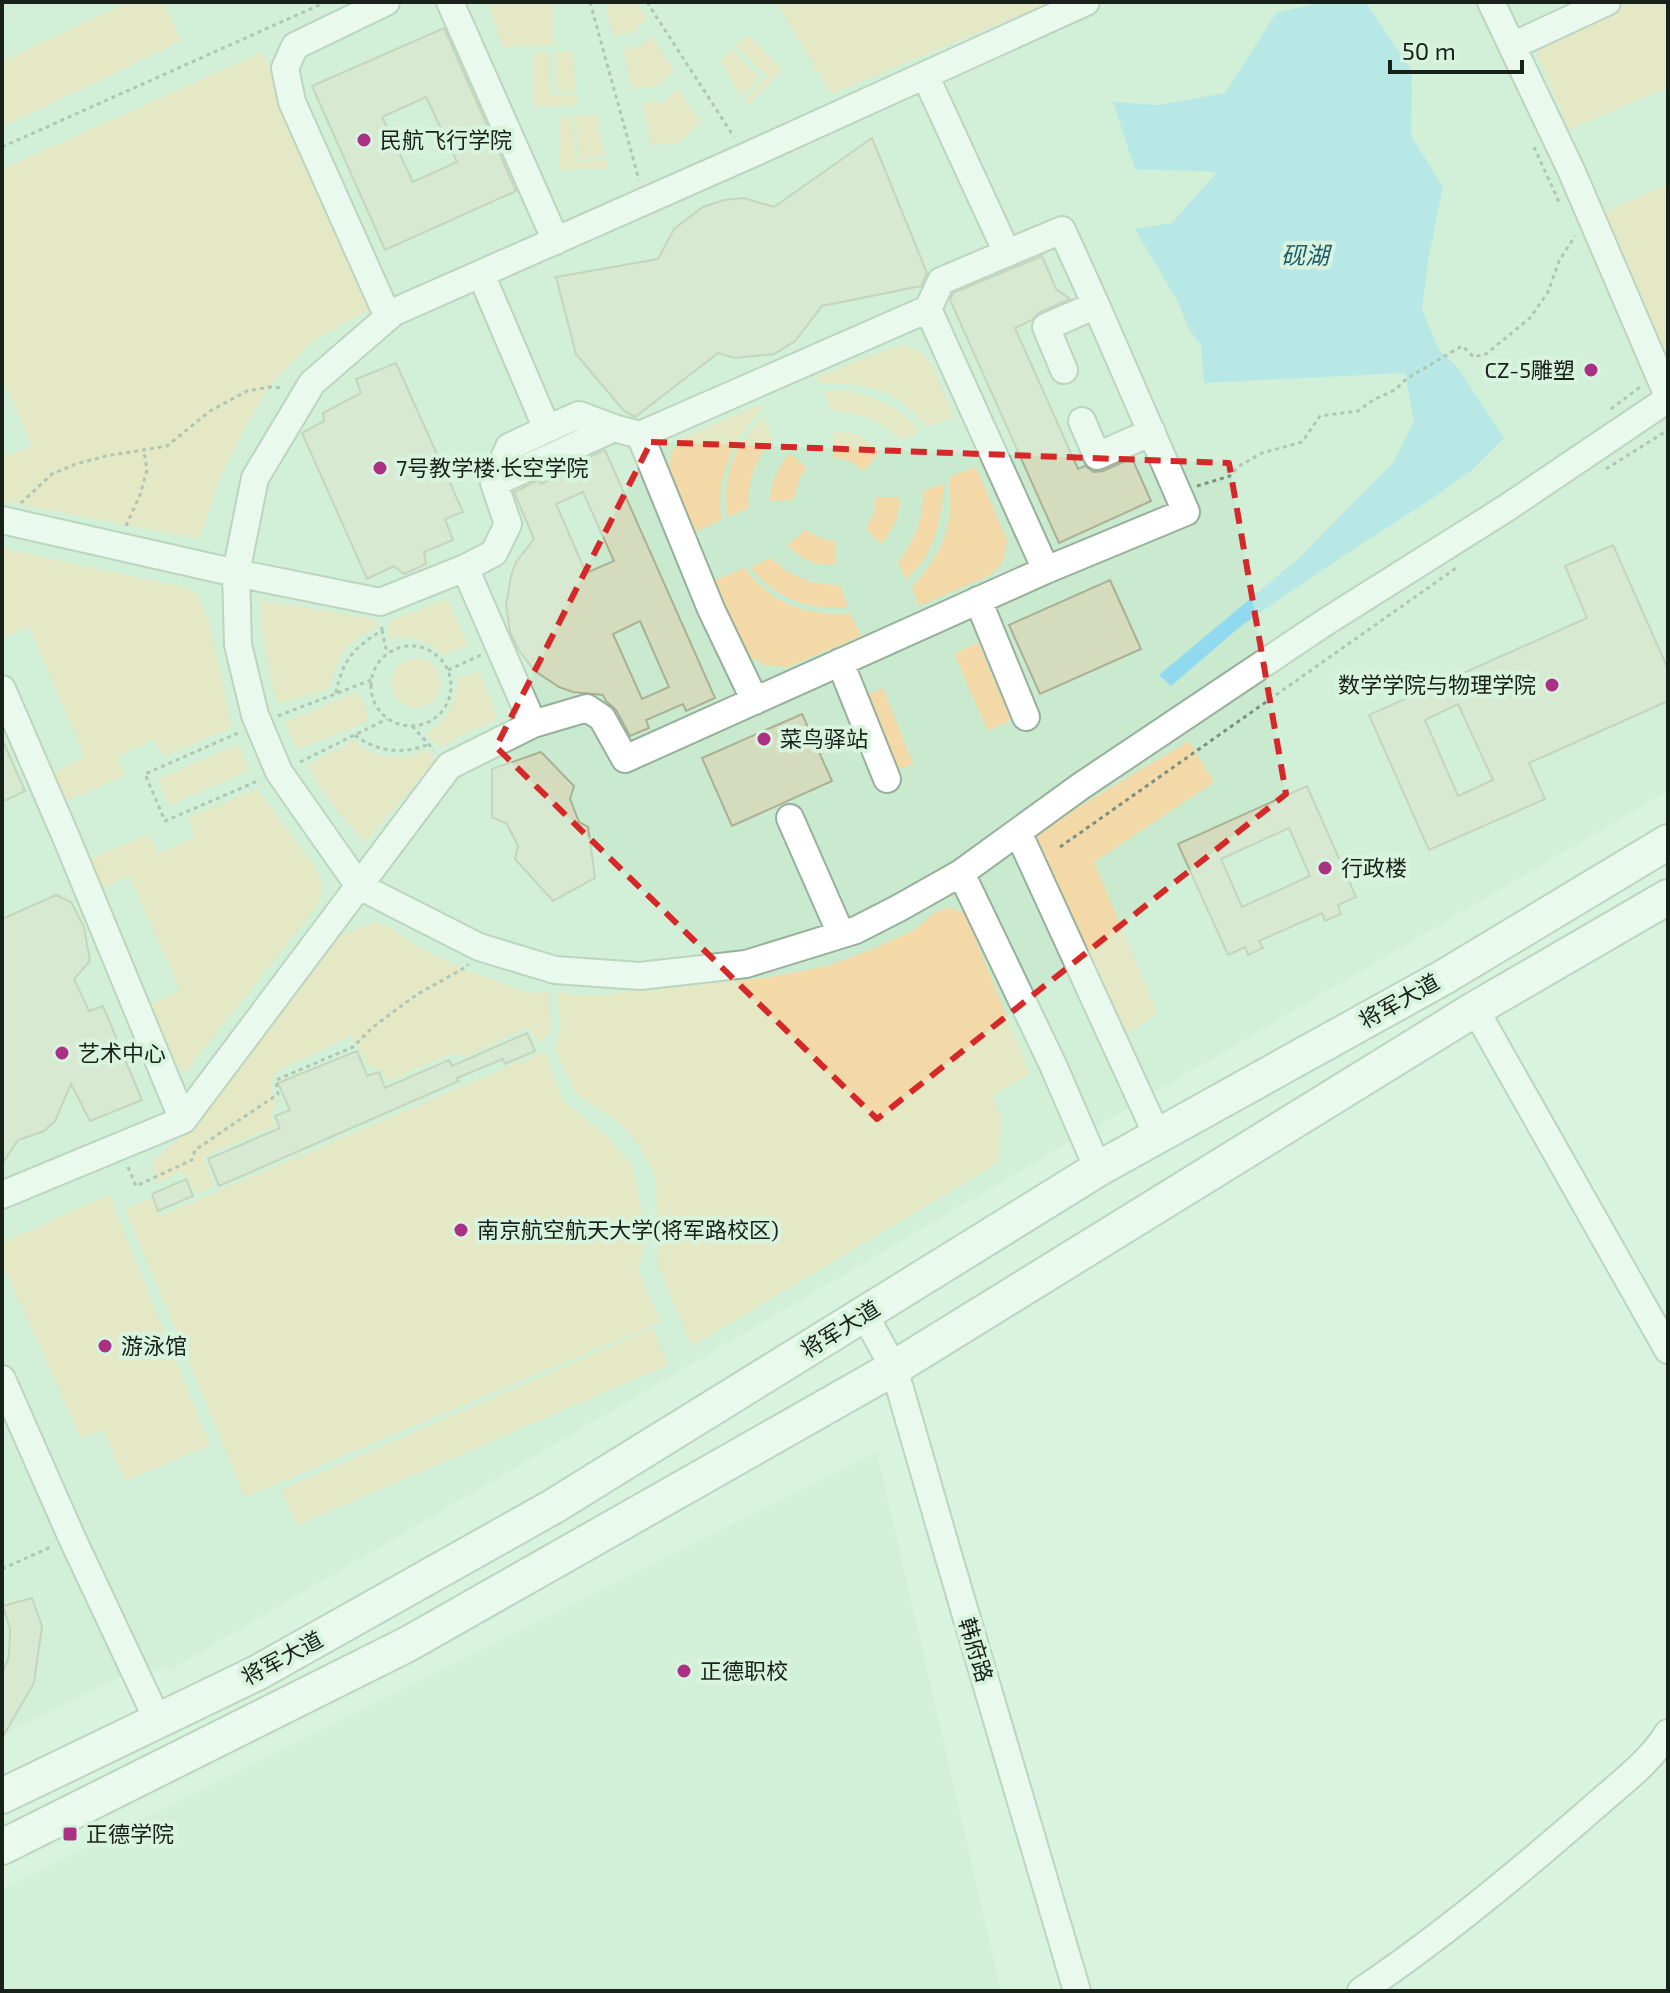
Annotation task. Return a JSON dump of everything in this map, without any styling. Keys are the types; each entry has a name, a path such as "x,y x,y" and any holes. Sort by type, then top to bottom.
{"main road":[{"name":"将军大道","path":"2,1796 259,1672 554,1506 1098,1169 1444,977 1668,842"},
{"name":"将军大道","path":"2,1847 408,1644 894,1368 1475,1009 1668,897"}],"street":[{"path":"386,2 295,46 285,68 292,102 388,317"},
{"path":"450,2 556,241"},
{"path":"1086,2 394,312 312,383 255,478 236,573 238,645 255,715 279,772 359,886 479,947 555,970 640,976 746,964 856,930 961,873 1081,786 1324,623 1508,507 1668,397 1571,170 1491,2"},
{"path":"1512,46 1607,2"},
{"path":"925,75 1007,253"},
{"path":"2,1195 183,1120 449,766 533,724 587,708 602,718 625,759 1046,570 1186,512 1062,230 941,281 928,309 640,435 579,415 509,447 494,483 508,524 494,553 380,602 4,520"},
{"path":"481,274 547,429"},
{"path":"1064,370 1046,327 1096,305"},
{"path":"928,309 1046,570"},
{"path":"1082,421 1097,456 1152,432"},
{"path":"494,483 614,428"},
{"path":"640,435 711,609 755,701"},
{"path":"465,568 533,724"},
{"path":"978,600 1026,717"},
{"path":"840,662 887,779"},
{"path":"2,689 183,1120"},
{"path":"790,818 841,934"},
{"path":"1018,832 1158,1137"},
{"path":"961,873 1053,1065 1098,1169"},
{"path":"1475,1009 1668,1350"},
{"name":"韩府路","path":"864,1314 894,1368 1077,1991"},
{"path":"2,1379 158,1721"},
{"path":"1361,1991 1484,1899 1664,1748"}],"path":[{"path":"2,147 326,2"},
{"path":"590,2 645,202"},
{"path":"647,2 747,156"},
{"path":"1531,140 1562,209"},
{"path":"1178,493 1230,476 1239,466 1262,453 1302,442 1320,416 1358,411 1462,346 1474,357 1486,354 1530,318 1548,292 1559,261 1575,236"},
{"path":"1607,412 1642,385"},
{"path":"4,520 52,474 106,456 167,446 210,411 247,391 269,387 297,388 306,393"},
{"path":"1603,471 1668,430"},
{"path":"118,546 147,470 144,451"},
{"path":"1060,847 1461,564"},
{"path":"380,602 387,653"},
{"path":"336,693 348,657 382,630"},
{"path":"404,646 418,646 441,658 448,670 450,695 445,707 425,724 400,725 387,719 377,709 370,683 373,670 387,653 404,646"},
{"path":"448,670 499,648"},
{"path":"412,726 449,766"},
{"path":"355,735 390,750 418,749 429,744"},
{"path":"119,1146 136,1186 192,1160 195,1150 278,1094 276,1080 353,1047 373,1027 416,995 466,967 479,947"},
{"path":"2,1569 72,1538"}],"highlighted area":[{"path":"651,442 1229,463 1286,794 877,1119 496,747"}],"shaded area":[{"name":"南京航空航天大学(将军路校区)","path":"2,2 1668,2 1668,791 172,1669 134,1670 2,1735"},
{"path":"128,2 164,2 181,41 2,127 2,61"},
{"path":"488,2 552,2 554,45 502,47"},
{"path":"605,2 636,2 647,18 633,33 612,34"},
{"path":"776,2 1051,2 831,94"},
{"path":"1629,2 1668,2 1668,87 1569,130 1533,44"},
{"path":"748,34 782,70 748,105 743,100 767,76 735,46"},
{"path":"651,36 674,70 657,87 631,88 623,50 639,47"},
{"path":"732,49 760,78 741,96 720,61"},
{"path":"572,51 576,91 555,92 555,52"},
{"path":"262,52 375,306 312,342 269,387 220,478 199,539 2,501 2,458 32,446 2,378 2,169"},
{"path":"533,52 549,52 551,95 577,95 578,105 533,107"},
{"path":"678,89 701,121 680,143 651,145 642,103 663,102"},
{"path":"597,114 605,157 580,159 574,116"},
{"path":"572,117 577,162 606,160 609,168 560,170 559,118"},
{"path":"1668,184 1668,358 1605,212"},
{"path":"903,346 919,351 931,363 954,417 927,427 903,403 879,390 819,383 816,377 890,348"},
{"path":"836,390 883,402 921,431 902,440 870,418 831,411 824,392"},
{"path":"760,404 762,410 734,446 723,475 722,520 692,533 669,475 674,447 687,436"},
{"path":"763,418 773,438 754,471 749,489 749,508 728,517 726,489 732,463 744,438"},
{"path":"833,432 859,435 880,451 864,471 850,462 834,458"},
{"path":"790,453 806,468 793,500 770,501 776,476"},
{"path":"976,467 1007,540 1005,555 1000,566 990,575 919,606 912,587 940,549 945,537 950,510 949,477"},
{"path":"945,483 931,547 917,569 906,579 898,563 917,529 923,491"},
{"path":"876,497 900,497 895,522 881,544 866,529 876,509"},
{"path":"806,529 820,538 836,541 836,564 810,561 788,545"},
{"path":"2,548 188,588 198,595 210,625 232,727 163,757 155,739 118,756 125,775 62,803 50,774 85,757 29,627 2,639"},
{"path":"771,558 802,579 840,585 848,607 807,604 770,587 751,567"},
{"path":"745,568 765,590 791,605 820,613 850,613 861,636 788,667 765,665 747,655 715,580"},
{"path":"447,599 468,645 443,655 418,640 388,638 389,621"},
{"path":"260,600 375,619 377,627 344,651 330,689 278,704 265,653"},
{"path":"978,642 1011,720 988,731 954,654"},
{"path":"416,658 434,665 441,683 434,701 416,708 398,701 391,683 398,665"},
{"path":"479,671 495,708 496,720 456,738 442,748 426,735 449,711 457,679"},
{"path":"883,688 913,764 889,773 859,697"},
{"path":"357,694 362,699 368,719 297,750 285,722"},
{"path":"355,740 370,752 380,755 409,756 428,750 436,760 365,842 326,796 306,765"},
{"path":"1189,741 1214,782 1094,862 1158,1014 1115,1040 1033,834"},
{"path":"239,744 249,771 169,805 158,779"},
{"path":"257,789 314,865 321,885 320,899 183,1075 148,1005 180,990 129,876 97,890 85,861 149,834 158,853 195,838 188,817"},
{"path":"948,907 965,913 1030,1074 993,1095 1002,1121 998,1163 692,1346 658,1266 656,1177 635,1140 619,1122 577,1095 555,1050 560,1030 557,992 602,995 765,978 824,967 916,929 933,914"},
{"path":"375,922 456,966 527,993 549,992 551,1033 538,1043 528,1027 466,1057 449,1054 388,1081 381,1069 370,1067 351,1036 276,1071 271,1089 278,1103 271,1114 274,1126 203,1157 214,1186 196,1194 186,1173 180,1172 155,1184 153,1160 190,1130 342,934"},
{"path":"545,1051 563,1101 608,1136 632,1166 647,1233 638,1271 661,1322 245,1497 125,1209 150,1198 160,1216"},
{"name":"游泳馆","path":"109,1194 210,1445 125,1481 103,1430 81,1438 2,1263 2,1243"},
{"path":"653,1328 668,1365 297,1525 281,1490"},
{"name":"正德职校","path":"877,1452 1001,1991 2,1991 2,1889"}],"water":[{"name":"砚湖","path":"1322,2 1366,2 1412,71 1411,136 1443,186 1422,310 1439,350 1459,369 1504,438 1472,470 1242,625 1171,686 1159,675 1300,557 1393,463 1414,421 1405,373 1204,383 1201,345 1189,329 1179,304 1135,229 1172,223 1217,172 1135,169 1113,102 1157,105 1225,93 1276,13"}],"building":[{"name":"民航飞行学院","path":"444,28 516,191 385,250 312,86","holes":["426,97 457,162 413,182 382,117"]},
{"path":"872,138 927,273 921,286 822,306 795,341 774,354 735,358 718,353 635,417 624,411 576,354 556,277 658,259 674,229 703,207 744,198 774,207"},
{"path":"1042,256 1056,289 1070,299 1040,312 1032,320 1015,328 1078,469 1085,466 1094,472 1103,471 1132,458 1151,501 1059,543 950,300 953,293"},
{"name":"7号教学楼·长空学院","path":"396,363 463,512 445,519 453,540 424,552 426,564 404,574 394,566 367,579 302,433 324,421 323,413 361,393 356,379"},
{"path":"605,450 715,698 686,711 683,704 646,720 649,728 630,736 616,710 603,695 573,692 535,671 518,649 510,632 506,605 511,576 516,562 534,539 514,492 581,466 579,462","holes":["583,492 614,561 586,573 556,504","640,621 669,687 642,699 613,634"]},
{"name":"数学学院与物理学院","path":"1613,545 1668,669 1668,701 1529,763 1545,799 1429,850 1369,715 1587,618 1565,566","holes":["1458,704 1493,780 1458,796 1425,720"]},
{"path":"1110,580 1141,649 1040,694 1009,625"},
{"path":"802,714 832,781 732,826 702,758"},
{"path":"2,739 25,791 2,802"},
{"path":"541,752 574,786 570,799 579,822 588,827 595,878 553,901 515,859 518,846 507,824 492,817 492,769"},
{"name":"行政楼","path":"1307,786 1356,897 1338,905 1341,914 1325,921 1322,913 1259,941 1263,948 1248,955 1245,947 1228,955 1178,844","holes":["1289,828 1310,876 1242,907 1221,859"]},
{"name":"艺术中心","path":"56,895 71,902 84,927 90,961 74,979 89,1011 103,1006 142,1100 90,1121 71,1084 55,1121 44,1131 18,1140 2,1164 2,919"},
{"path":"527,1033 535,1051 505,1064 503,1059 457,1078 459,1081 219,1186 208,1159 280,1128 275,1116 290,1110 278,1083 357,1051 367,1076 379,1072 385,1088 449,1060 452,1066"},
{"path":"186,1179 193,1196 158,1211 152,1194"},
{"path":"32,1598 42,1626 34,1683 2,1738 2,1674 9,1656 10,1629 3,1606"}],"place":[{"name":"民航飞行学院","path":"364,140"},
{"name":"CZ-5雕塑","path":"1591,370"},
{"name":"7号教学楼·长空学院","path":"380,468"},
{"name":"数学学院与物理学院","path":"1552,685"},
{"name":"菜鸟驿站","path":"764,739"},
{"name":"行政楼","path":"1325,868"},
{"name":"艺术中心","path":"62,1053"},
{"name":"南京航空航天大学(将军路校区)","path":"461,1230"},
{"name":"游泳馆","path":"105,1346"},
{"name":"正德职校","path":"684,1671"},
{"name":"正德学院","path":"70,1834"}]}
